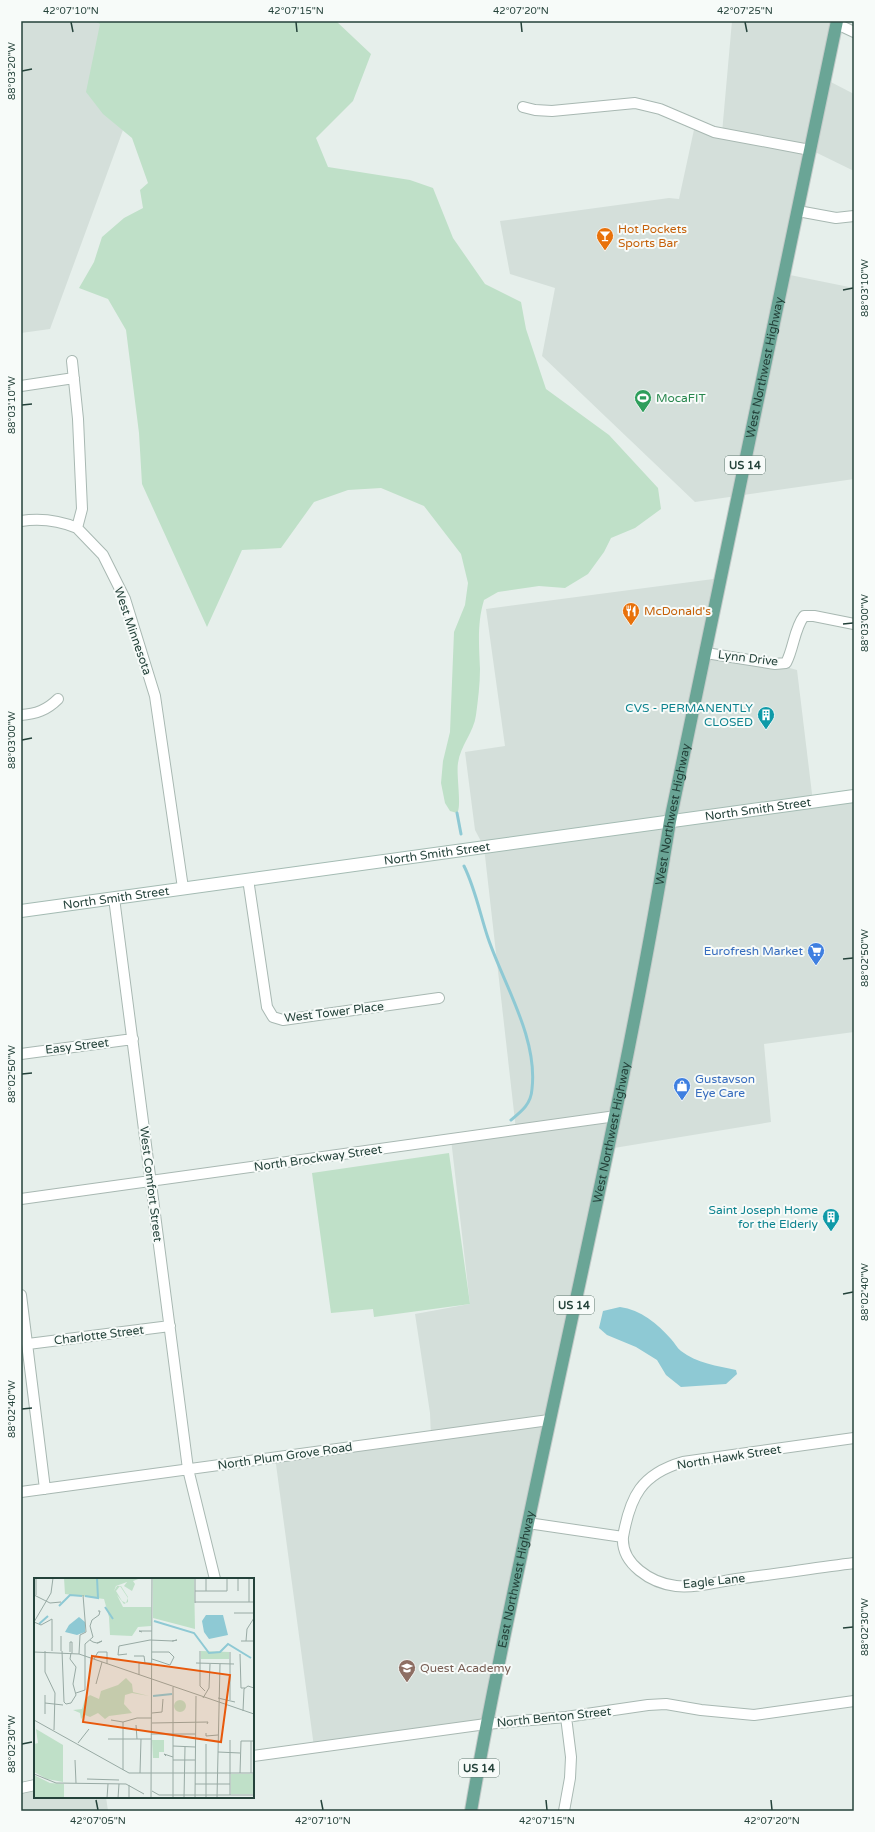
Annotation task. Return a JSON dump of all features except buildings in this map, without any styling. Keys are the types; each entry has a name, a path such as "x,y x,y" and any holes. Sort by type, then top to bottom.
{"main road":[{"name":"West Northwest Highway","path":"549,1420 616,1116 657,902 670,822 837,23"},
{"name":"East Northwest Highway","path":"471,1811 486,1724 549,1420"}],"street":[{"path":"837,23 854,32"},
{"path":"523,107 552,112 635,103 660,109 714,132 810,150"},
{"path":"798,211 836,218 854,216"},
{"path":"21,522 38,519 60,521 77,528 82,509 78,419 72,361"},
{"path":"21,386 74,378"},
{"name":"West Minnesota","path":"77,528 103,555 125,599 155,696 183,888"},
{"name":"Lynn Drive","path":"706,653 775,664 786,662 792,651 799,623 804,616 814,616 854,624"},
{"path":"21,716 36,714 50,707 58,699"},
{"name":"North Smith Street","path":"21,911 854,796"},
{"name":"West Tower Place","path":"248,879 267,1007 272,1017 283,1020 439,998"},
{"name":"West Comfort Street","path":"114,898 188,1469 215,1578"},
{"name":"Easy Street","path":"21,1054 133,1039"},
{"name":"North Brockway Street","path":"21,1199 616,1116"},
{"path":"21,1295 45,1489"},
{"name":"Charlotte Street","path":"28,1344 170,1326"},
{"name":"North Plum Grove Road","path":"21,1492 549,1420"},
{"name":"North Hawk Street","path":"623,1537 627,1513 642,1484 670,1466 683,1462 854,1438"},
{"path":"528,1523 623,1537"},
{"name":"Eagle Lane","path":"623,1537 623,1549 632,1564 651,1577 676,1586 854,1563"},
{"name":"North Benton Street","path":"254,1756 486,1724 566,1717 666,1704 701,1710 754,1715 854,1701"},
{"path":"564,1811 570,1778 571,1757 566,1717"},
{"path":"21,1788 34,1786"}],"shaded area":[{"path":"21,21 163,21 50,329 21,333"},
{"path":"732,21 837,21 825,79 854,94 854,171 811,150 785,274 854,288 854,479 695,502 542,356 555,288 510,274 500,221 669,198 679,199 695,125 722,133"},
{"path":"721,578 706,653 775,664 797,670 813,802 854,796 854,1032 764,1044 771,1122 608,1149 486,1724 314,1747 275,1457 431,1436 430,1413 415,1314 470,1304 451,1139 516,1130 484,847 475,830 465,752 505,746 486,609"},
{"path":"34,1791 34,1798 106,1798 108,1811 21,1811 21,1793"}],"green space":[{"path":"95,21 336,21 371,54 353,101 316,138 328,167 410,180 433,188 453,238 485,284 521,302 526,329 546,389 609,435 658,488 661,509 635,528 611,538 604,552 588,574 565,588 539,586 498,592 484,600 479,626 480,675 477,709 475,721 459,757 459,804 457,813 450,811 445,803 441,783 443,761 450,732 454,632 465,605 468,583 461,554 424,506 381,488 348,490 314,502 281,548 242,550 207,627 142,484 139,433 126,330 108,299 79,288 94,262 102,237 124,218 143,208 140,190 148,183 132,138 103,114 86,92 100,24"},
{"path":"449,1153 470,1304 374,1317 373,1309 331,1313 312,1173"}],"water":[{"path":"620,1307 635,1311 648,1318 687,1355 707,1364 736,1370 737,1374 726,1384 681,1387 666,1375 657,1360 636,1347 607,1335 599,1328 603,1311"}],"waterway":[{"path":"457,813 461,834"},
{"path":"464,866 468,874 488,938 518,1012 530,1050 532,1070 532,1089 530,1099 525,1107 511,1120"}],"place":[{"name":"Hot Pockets Sports Bar","path":"605,251"},
{"name":"MocaFIT","path":"643,413"},
{"name":"McDonald's","path":"631,626"},
{"name":"CVS - PERMANENTLY CLOSED","path":"766,730"},
{"name":"Eurofresh Market","path":"816,966"},
{"name":"Gustavson Eye Care","path":"682,1101"},
{"name":"Saint Joseph Home for the Elderly","path":"831,1232"},
{"name":"Quest Academy","path":"407,1683"}]}
